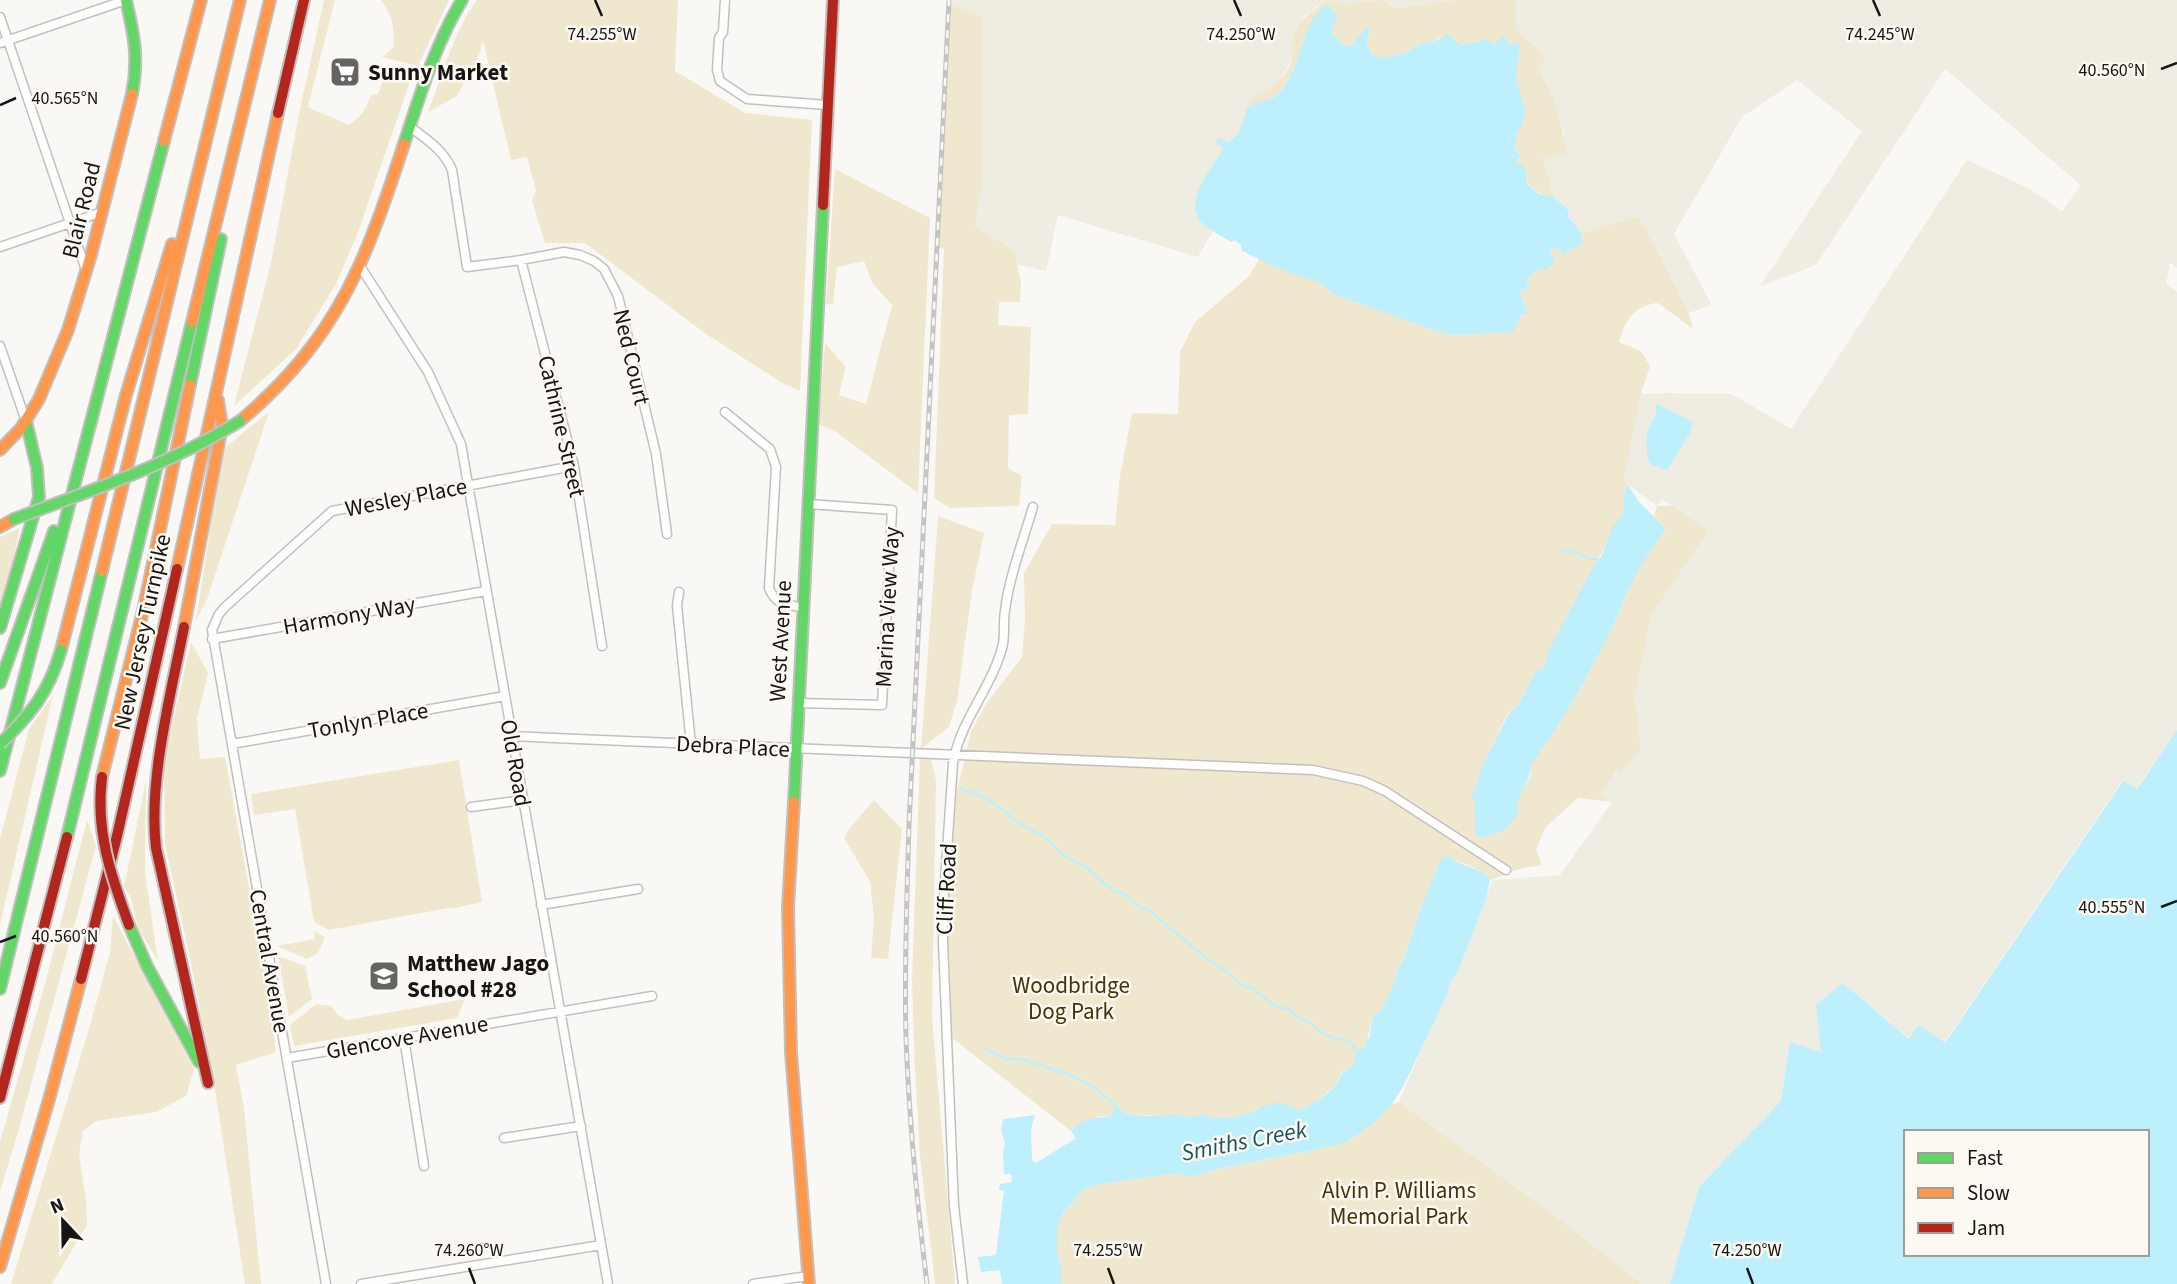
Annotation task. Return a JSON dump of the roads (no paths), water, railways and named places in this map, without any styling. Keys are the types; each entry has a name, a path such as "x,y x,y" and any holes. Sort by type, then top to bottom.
{"main road":[{"name":"Blair Road","path":"0,450 26,421 56,359 87,273 135,76 136,45 126,0"},
{"path":"0,771 201,0"},
{"path":"0,989 240,0"},
{"name":"New Jersey Turnpike","path":"0,1098 57,883 270,0"},
{"name":"New Jersey Turnpike","path":"0,1267 48,1108 104,892 304,0"},
{"path":"0,526 165,463 205,443 268,399 311,351 329,325 368,250 435,51 462,0"},
{"name":"West Avenue","path":"809,1280 791,1052 788,907 833,0"},
{"path":"217,389 222,426 164,732 156,779 153,824 161,878 208,1083 147,966 129,925 100,833 98,796 146,598 259,43"},
{"path":"0,744 41,702 50,685 139,346 199,167"},
{"path":"0,628 39,497 36,460 26,421"},
{"path":"0,683 90,424"}],"street":[{"path":"4,42 126,0"},
{"path":"725,0 717,70 720,81 747,99 827,105"},
{"path":"0,17 4,42 71,222 87,273"},
{"path":"410,126 448,160 452,170 467,267 521,260"},
{"path":"0,247 102,212"},
{"name":"Ned Court","path":"521,260 564,252 580,255 604,269 612,282 618,296 656,454 667,534"},
{"name":"Cathrine Street","path":"521,260 574,466 602,646"},
{"name":"Old Road","path":"360,267 428,372 461,444 608,1284"},
{"path":"0,346 26,421"},
{"path":"725,412 770,449 773,455 776,467 769,588 779,602 804,608"},
{"name":"Wesley Place","path":"212,639 214,623 225,607 332,511 574,466"},
{"name":"Marina View Way","path":"798,703 882,705 891,538 892,510 808,504"},
{"name":"Cliff Road","path":"963,1284 954,1206 943,943 954,754 964,726 990,681 1003,643 1004,611 1033,507"},
{"name":"Harmony Way","path":"212,639 486,591"},
{"path":"679,592 677,607 691,744"},
{"name":"Central Avenue","path":"212,639 326,1284"},
{"name":"Tonlyn Place","path":"232,744 505,696"},
{"name":"Debra Place","path":"511,736 1313,770 1363,781 1385,791 1506,870"},
{"path":"471,807 523,800"},
{"path":"541,905 638,889"},
{"name":"Glencove Avenue","path":"287,1058 652,996"},
{"path":"404,1038 424,1166"},
{"path":"504,1138 581,1126"},
{"path":"361,1284 601,1245"},
{"path":"753,1284 809,1280"}],"water":[{"path":"1328,5 1336,15 1331,33 1344,47 1351,45 1370,24 1367,43 1371,54 1383,58 1407,52 1422,43 1433,42 1448,34 1460,45 1487,39 1495,45 1503,35 1509,43 1520,44 1516,79 1525,110 1522,126 1517,132 1515,150 1521,156 1516,161 1526,169 1527,184 1539,194 1554,197 1569,211 1568,217 1582,233 1582,245 1573,247 1564,255 1555,247 1549,251 1555,261 1546,270 1539,268 1528,277 1527,292 1523,288 1520,291 1528,314 1521,314 1513,332 1455,335 1438,332 1335,295 1320,283 1280,269 1242,251 1241,245 1235,240 1231,242 1209,229 1197,215 1195,206 1201,185 1223,149 1216,144 1217,138 1229,142 1240,131 1248,106 1274,97 1283,88 1312,21 1319,11"},
{"path":"1657,404 1693,422 1690,433 1667,470 1650,464 1647,451 1648,432 1657,414"},
{"path":"1628,485 1639,502 1666,529 1636,576 1578,692 1530,766 1529,778 1519,797 1515,818 1503,830 1482,838 1475,835 1475,804 1471,797 1482,766 1508,715 1519,703 1536,670 1543,668 1548,651 1601,557 1612,528 1622,515 1625,503 1623,495"},
{"path":"2177,730 2177,1284 1670,1284 1699,1187 1781,1101 1790,1042 1821,1052 1816,1005 1843,983 1909,1039 1919,1025 1945,1043 2123,781 2137,789"},
{"name":"Smiths Creek","path":"1450,856 1454,861 1485,873 1490,880 1486,899 1457,973 1450,982 1446,997 1404,1085 1392,1104 1374,1123 1347,1141 1328,1147 1190,1177 1179,1173 1100,1184 1083,1190 1063,1213 1057,1227 1061,1284 1002,1284 1000,1270 981,1272 978,1257 996,1255 1004,1191 999,1190 1000,1184 1012,1182 1011,1174 1004,1174 1005,1142 1001,1131 1003,1119 1035,1115 1031,1129 1032,1160 1036,1163 1076,1138 1071,1131 1081,1123 1113,1116 1114,1104 1126,1114 1179,1114 1186,1117 1203,1115 1218,1118 1240,1116 1279,1102 1299,1110 1313,1103 1334,1087 1343,1073 1354,1065 1355,1053 1366,1045 1365,1040 1369,1039 1373,1015 1382,1009 1395,981 1396,971 1404,959 1441,858"}],"waterway":[{"path":"1562,550 1599,560"},
{"path":"961,788 985,797 1015,821 1043,836 1066,857 1087,868 1112,890 1124,894 1142,909 1146,908 1241,985 1252,988 1276,1007 1289,1009 1320,1032 1347,1040 1359,1052"},
{"path":"986,1049 1007,1059 1022,1059 1069,1075 1091,1085 1114,1104"}],"railway":[{"path":"927,1284 909,1100 905,1011 906,931 949,0"}],"place":[{"name":"Sunny Market","path":"345,72"},
{"name":"Matthew Jago School #28","path":"384,976"}],"park label":[{"name":"Woodbridge Dog Park","path":"1071,998"},
{"name":"Alvin P. Williams Memorial Park","path":"1399,1203"}]}
